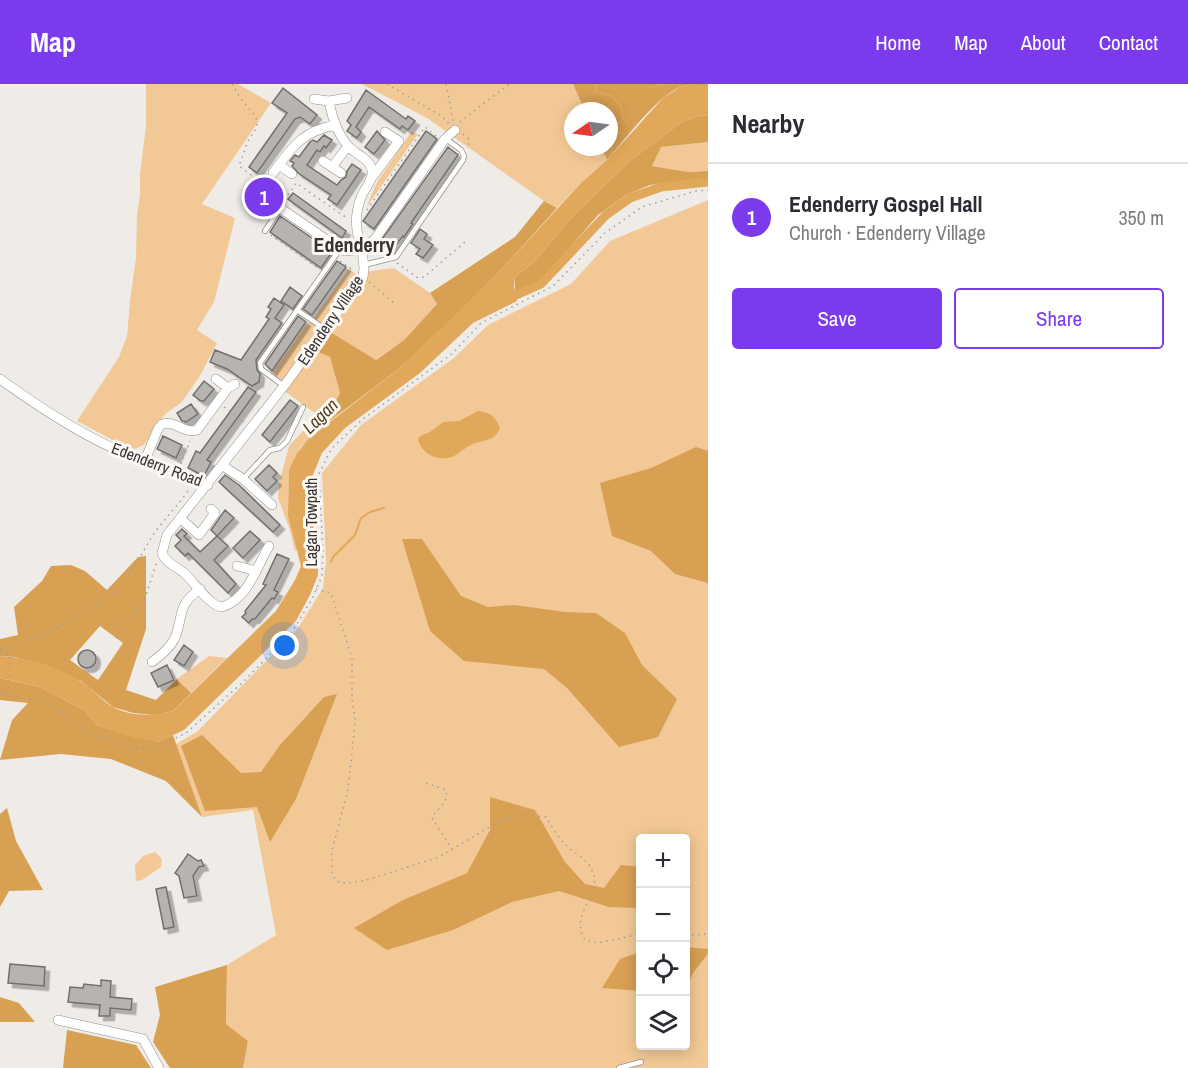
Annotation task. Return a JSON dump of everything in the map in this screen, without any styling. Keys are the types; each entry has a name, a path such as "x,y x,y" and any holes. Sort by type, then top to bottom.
{"street":[{"path":"315,99 329,101 347,98"},
{"path":"329,101 336,125 348,146 368,161 372,168 372,176"},
{"path":"292,174 276,169 302,137 316,129 336,125"},
{"name":"Edenderry Village","path":"337,253 362,249 375,239 444,140 455,130"},
{"path":"362,249 356,220 362,196 372,176 399,141 384,132"},
{"path":"332,167 348,146"},
{"path":"323,160 341,173"},
{"path":"280,208 337,253"},
{"name":"Edenderry Village","path":"284,386 363,277 362,249"},
{"name":"Edenderry Road","path":"0,379 73,427 127,454 208,485 284,386"},
{"path":"145,460 162,424 171,423 184,431 194,431 201,427 231,386 216,379"},
{"path":"225,463 223,466 243,479 272,505"},
{"path":"208,485 167,535 162,553 164,558 182,571 216,607 229,605 242,594 269,546"},
{"path":"180,518 199,535 215,513 211,509"},
{"path":"237,566 256,571"},
{"path":"152,662 168,648 174,638 183,606 189,597 200,589"},
{"path":"58,1020 143,1039 159,1068"}],"lane":[{"path":"364,265 392,259 402,249 463,160 464,153 444,140"},
{"path":"255,184 277,199 280,208 272,208 249,194 255,184"},
{"path":"265,231 280,208"},
{"path":"284,386 261,369 260,363 337,253"},
{"path":"297,310 325,329"},
{"path":"243,479 270,450 280,448 287,441 303,407"},
{"path":"619,1068 641,1062"}],"path":[{"path":"232,84 256,117 257,127 239,166 254,177"},
{"path":"387,84 443,117 455,130 469,139 469,145 461,150"},
{"path":"446,84 455,130"},
{"path":"455,130 463,119 509,84"},
{"path":"366,212 425,127 444,140"},
{"path":"280,208 296,183 351,221"},
{"name":"Lagan Towpath","path":"0,692 47,703 58,709 74,726 124,746 152,749 186,733 243,682 296,626 316,589 322,576 319,474 331,449 363,419 453,353 481,323 553,286 605,233 642,207 696,191 708,190"},
{"path":"265,231 324,272"},
{"path":"392,259 418,278 424,277 465,242"},
{"path":"337,253 395,304"},
{"path":"218,403 252,428"},
{"path":"177,472 194,431"},
{"path":"0,648 13,645 81,615 105,598 125,580 143,555 155,532 196,480"},
{"path":"116,638 144,600 155,563 162,553"},
{"path":"316,589 331,593 352,658 353,669 352,700 355,717 348,790 332,851 332,873 340,882 367,880 430,860 498,822 524,814 546,817 562,842 592,868 595,883 582,914 580,932 585,940 598,943 636,935"},
{"path":"0,653 10,655 9,690 0,692"},
{"path":"426,783 446,790 445,803 432,818 452,849"},
{"path":"690,935 708,933"}],"shaded area":[{"path":"146,84 238,84 271,103 202,204 235,218 214,302 197,330 217,343 201,374 182,402 165,414 144,445 134,449 77,421 119,357 127,336 136,258 140,174 146,126"},
{"path":"362,84 573,84 581,102 564,102 564,156 605,156 607,160 557,208 427,118"},
{"path":"573,84 708,84 708,86 687,85 671,92 651,109 618,147 618,102 581,102"},
{"path":"693,84 708,86 708,116 701,115 682,122 632,159 569,220 536,260 515,277 517,301 473,323 420,373 345,428 322,453 310,482 318,575 310,595 296,621 184,730 158,742 135,738 98,726 84,710 40,687 0,678 0,656 21,658 42,663 71,676 113,707 128,713 143,715 173,711 276,611 295,580 301,566 288,516 289,470 297,453 309,438 400,368 500,271 581,183 611,156 618,156 618,148 663,98 680,87"},
{"path":"701,115 708,116 708,142 661,147 652,166 688,172 708,171 708,178 650,185 626,195 598,215 540,282 515,293 515,277 536,260 569,220 632,159 682,122"},
{"path":"411,132 418,134 366,208 377,182"},
{"path":"708,142 708,171 688,172 652,166 660,147"},
{"path":"708,200 708,1068 243,1068 248,1041 226,1024 227,965 276,935 253,810 202,817 176,744 198,731 298,628 323,588 326,561 322,473 361,425 454,358 488,325 571,284 610,241"},
{"path":"544,201 557,208 500,271 400,368 323,426 340,393 330,357 313,350 327,330 376,360 404,340 437,304 430,293 515,237"},
{"path":"394,268 430,293 437,304 404,340 375,360 327,330 370,271"},
{"path":"349,269 357,275 323,324 314,318"},
{"path":"309,321 319,327 283,381 272,373"},
{"path":"313,350 330,357 340,393 326,422 299,449 292,464 289,501 297,550 295,551 278,498 279,484 289,446 318,415 284,391"},
{"path":"478,411 490,414 497,421 500,429 492,438 470,445 455,456 447,458 430,455 419,444 420,436 443,422 459,421"},
{"path":"696,447 708,451 708,583 675,574 651,551 612,536 600,483 651,468"},
{"path":"402,539 422,539 461,596 488,607 515,605 565,612 596,613 625,633 642,665 677,699 658,737 619,747 567,688 544,669 464,661 430,631"},
{"path":"146,556 146,629 126,690 156,700 177,679 191,693 173,711 155,715 133,713 113,707 81,681 16,657 0,656 0,639 18,635 14,607 42,581 51,566 71,565 85,571 107,590 138,557","holes":["100,626 123,643 98,680 70,660"]},
{"path":"209,656 227,658 191,693 177,679"},
{"path":"0,678 40,687 84,710 98,726 158,742 173,735 202,817 166,781 111,759 61,754 0,760 12,720 28,703 0,700"},
{"path":"337,694 296,799 270,842 257,807 205,811 181,746 202,735 241,773 261,772 280,745 324,697"},
{"path":"490,797 535,810 565,862 585,884 604,888 621,865 636,867 636,908 609,907 559,891 512,902 453,930 387,950 354,928 403,900 467,873 490,830"},
{"path":"7,808 16,841 43,890 9,891 0,907 0,814"},
{"path":"155,852 162,859 161,867 142,880 136,881 135,865 143,856"},
{"path":"690,947 708,949 708,954 690,980"},
{"path":"636,953 636,991 602,988 620,959"},
{"path":"227,965 226,1024 248,1041 243,1068 170,1068 153,1042 160,1015 155,987"},
{"path":"0,997 19,1003 35,1022 0,1022"},
{"path":"67,1030 136,1045 151,1068 63,1068"}],"building":[{"path":"283,88 317,115 310,124 300,117 295,119 257,173 249,167 287,113 272,103"},
{"path":"366,90 406,119 408,116 415,121 408,130 402,126 400,129 369,107 356,127 361,132 357,138 347,131 351,125 347,121"},
{"path":"377,131 385,140 374,154 365,147"},
{"path":"426,131 437,139 374,229 363,221"},
{"path":"324,135 332,140 320,152 317,150 307,165 337,185 346,177 352,164 361,170 337,205 328,199 331,195 298,173 292,166 294,163 290,161 295,155 299,157 310,142 313,140 317,142"},
{"path":"448,147 458,155 411,223 413,224 404,237 388,254 377,246"},
{"path":"293,193 346,231 342,238 288,199"},
{"path":"280,216 332,252 321,268 270,232"},
{"path":"420,229 427,234 424,239 433,245 423,258 416,254 420,249 411,243"},
{"path":"337,261 346,267 312,315 303,309"},
{"path":"290,287 302,296 293,309 281,301"},
{"path":"274,298 284,305 275,318 282,323 256,360 260,374 259,382 252,386 227,369 210,362 215,350 241,360 269,319 266,317 271,309 268,307"},
{"path":"298,316 306,322 272,371 265,364"},
{"path":"204,381 214,389 204,401 201,401 193,395"},
{"path":"248,387 256,392 207,460 211,462 204,476 188,468 196,451 200,453"},
{"path":"290,400 298,406 270,442 262,435"},
{"path":"191,404 198,414 186,422 182,421 177,413"},
{"path":"163,436 182,445 176,458 157,449"},
{"path":"269,465 277,473 273,477 277,481 267,491 255,479"},
{"path":"225,475 239,485 280,525 273,532 219,482"},
{"path":"225,510 234,518 217,536 211,530"},
{"path":"182,529 187,534 184,536 200,552 217,536 228,546 214,560 236,584 228,593 188,553 185,556 175,546 181,540 176,535"},
{"path":"250,531 260,540 243,558 233,548"},
{"path":"277,554 289,559 274,590 278,592 274,599 272,598 249,623 242,617 266,585 263,584"},
{"path":"184,645 193,652 184,666 174,660"},
{"path":"87,650 93,653 96,659 93,665 87,668 81,665 78,659 81,653"},
{"path":"167,665 174,680 158,687 151,673"},
{"path":"188,854 198,861 201,860 204,866 199,867 193,876 197,896 184,898 179,876 175,873"},
{"path":"166,887 174,927 164,929 156,889"},
{"path":"10,964 45,967 44,986 8,983"},
{"path":"101,980 111,981 110,997 132,999 131,1010 110,1008 110,1016 99,1016 100,1005 68,1002 70,987 83,988 84,984 101,986"}],"waterway":[{"path":"596,84 595,92 612,96 622,107 622,117 628,123"},
{"path":"649,88 666,84"},
{"path":"505,300 541,284 606,215 630,198 661,187 708,182"},
{"path":"331,562 333,557 355,535 361,518 370,512 384,508"}],"place":[{"name":"Edenderry Gospel Hall","path":"264,197"}],"district":[{"name":"Edenderry","path":"354,244"}],"water label":[{"name":"Lagan","path":"320,416"}]}
